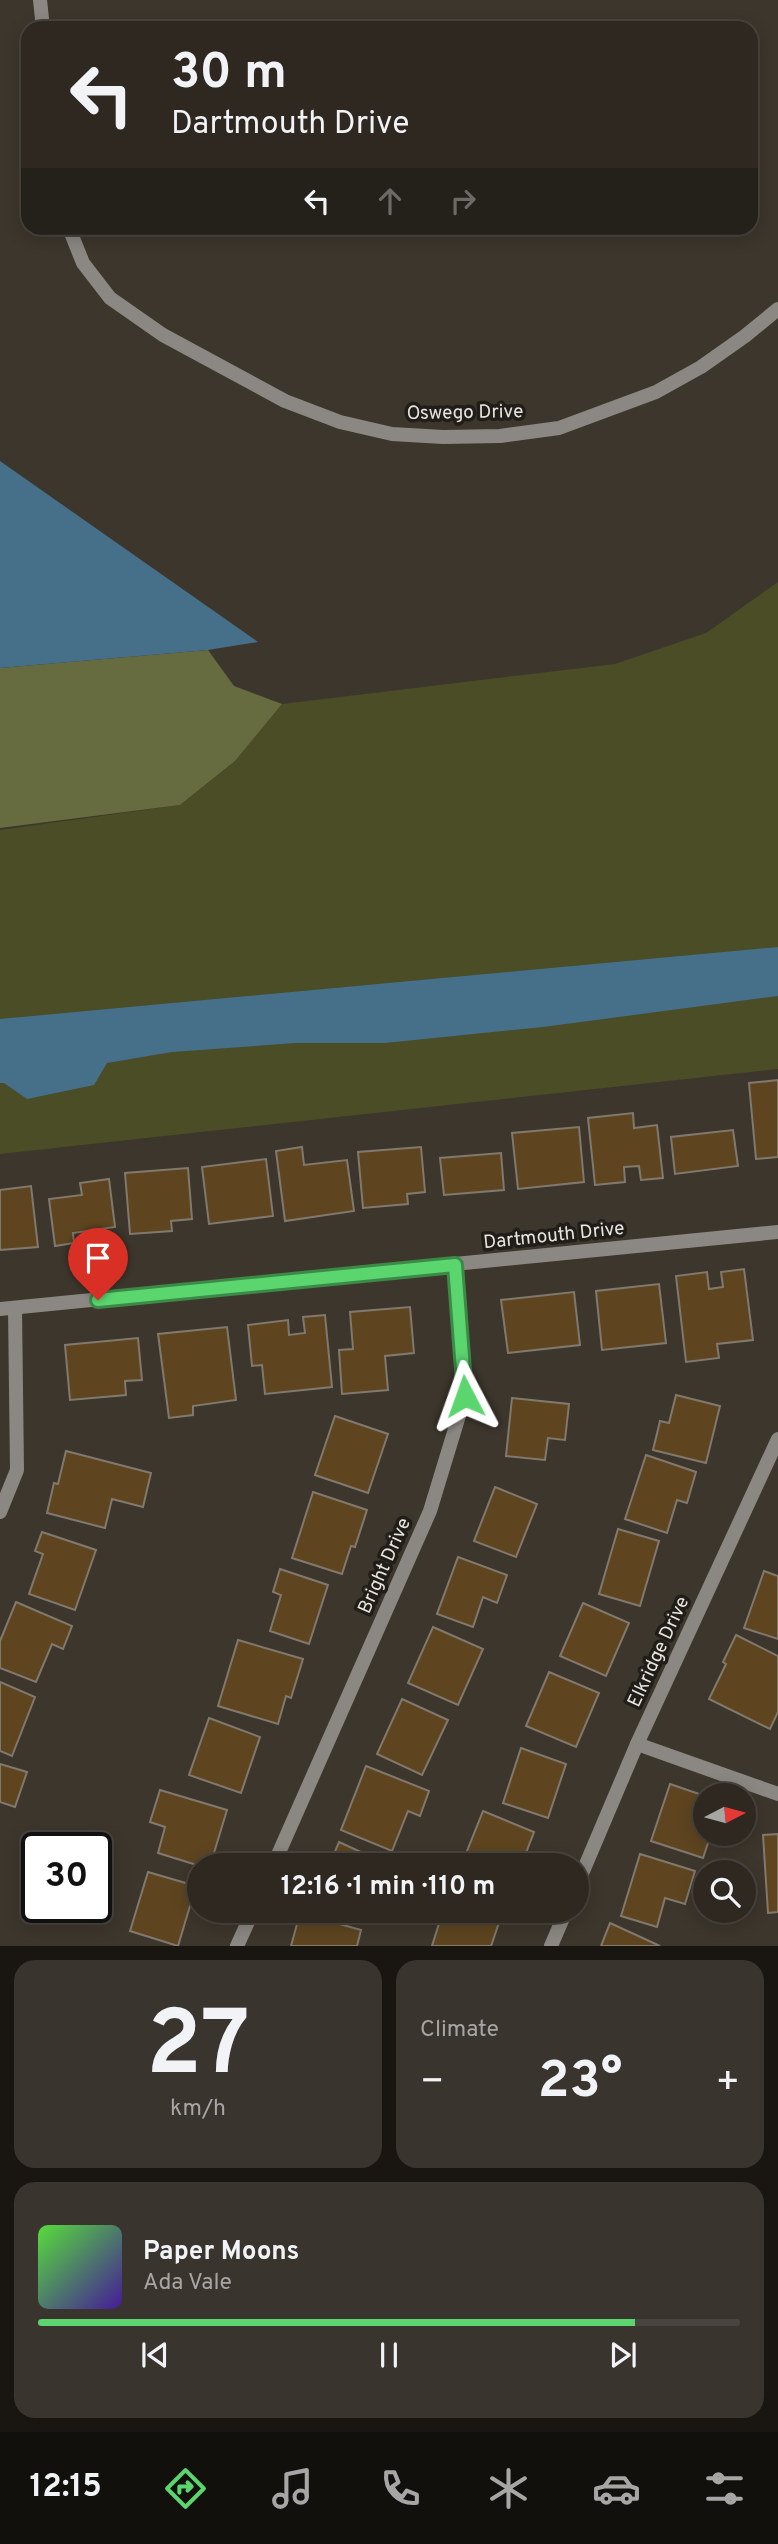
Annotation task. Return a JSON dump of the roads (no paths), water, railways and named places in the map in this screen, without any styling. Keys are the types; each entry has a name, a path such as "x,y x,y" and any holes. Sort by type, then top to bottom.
{"street":[{"path":"40,0 42,21"},
{"name":"Oswego Drive","path":"72,235 83,263 110,298 163,335 285,401 340,422 392,434 500,436 559,428 656,392 701,367 778,309"},
{"name":"Dartmouth Drive","path":"0,1310 778,1232"},
{"name":"Bright Drive","path":"279,1853 430,1511 465,1396 455,1265"},
{"path":"0,1512 17,1470 15,1308"},
{"name":"Elkridge Drive","path":"589,1857 637,1744 778,1443"},
{"path":"637,1744 778,1794"},
{"path":"237,1945 247,1923"},
{"path":"551,1945 561,1923"}],"water":[{"path":"0,461 258,642 208,650 0,668"},
{"path":"778,947 778,996 543,1027 385,1043 296,1043 172,1052 107,1063 94,1085 27,1099 0,1083 0,1019"}]}
